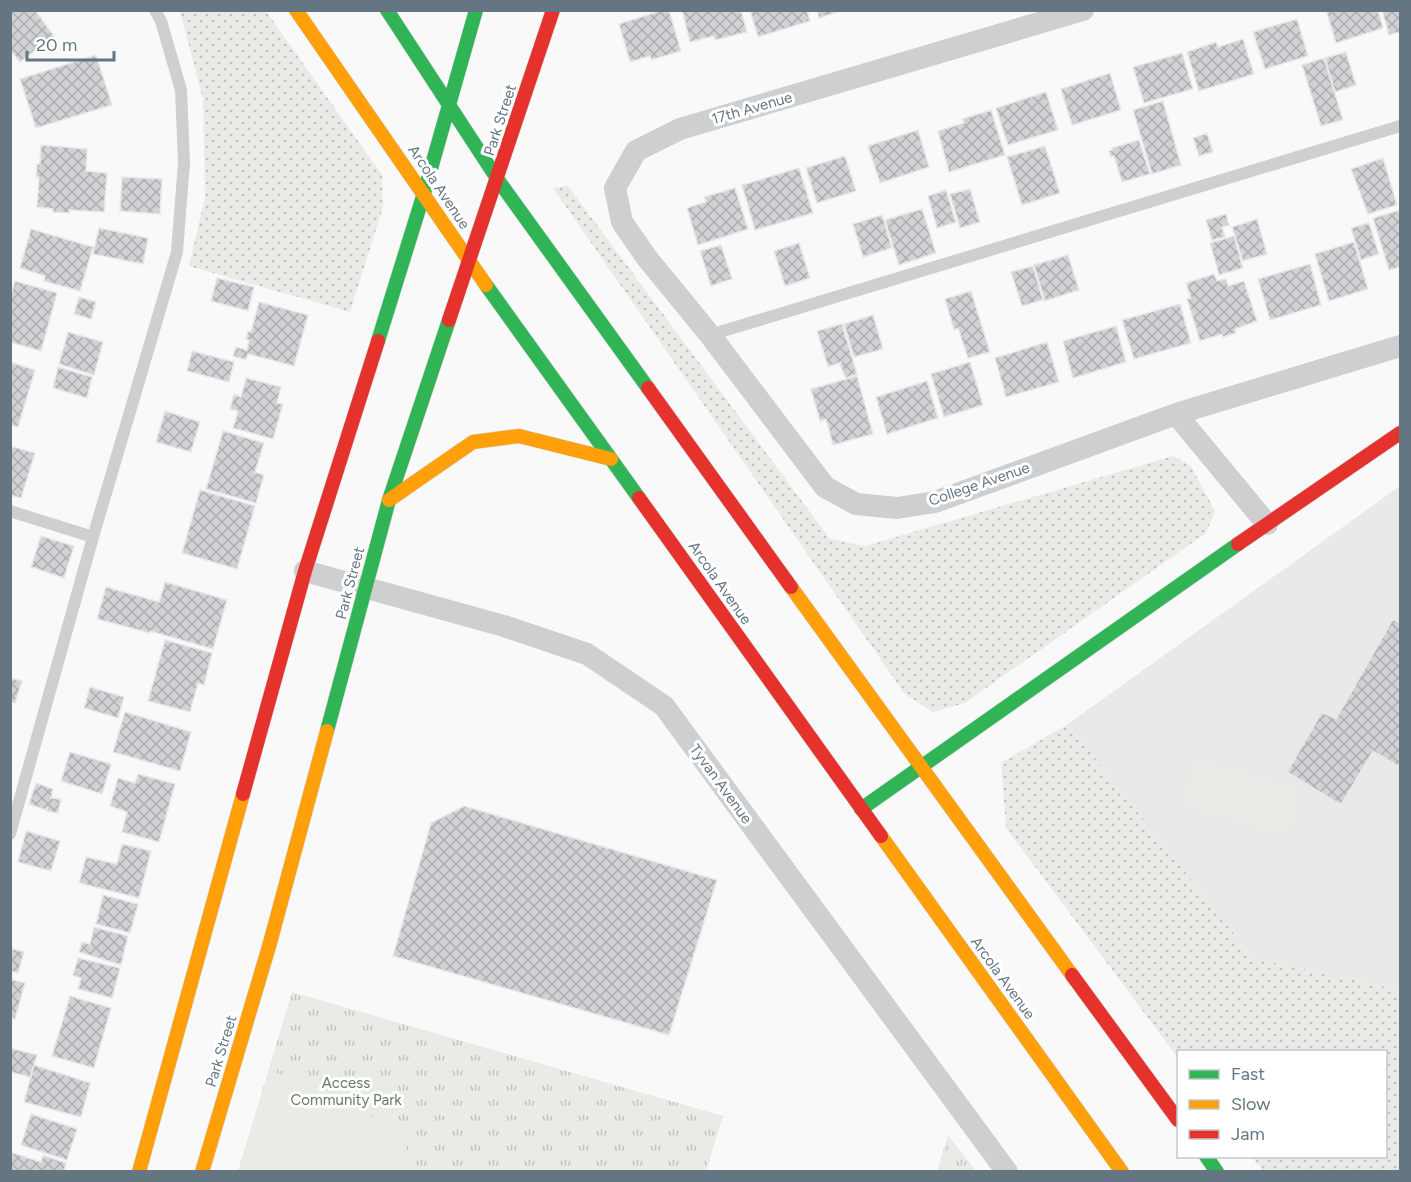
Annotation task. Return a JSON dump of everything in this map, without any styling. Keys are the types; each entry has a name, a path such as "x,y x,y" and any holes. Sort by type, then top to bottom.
{"main road":[{"name":"Arcola Avenue","path":"296,10 469,261 1122,1172"},
{"path":"387,10 498,180 921,768 1177,1117"},
{"path":"140,1172 305,571 423,193 476,10"},
{"name":"Park Street","path":"202,1172 270,943 389,500 553,10"},
{"path":"861,809 1267,524 1401,433"},
{"path":"389,500 473,442 519,436 612,459"},
{"path":"1207,1158 1216,1172"}],"street":[{"name":"17th Avenue","path":"710,335 647,258 622,222 615,188 636,151 680,129 1083,10"},
{"name":"College Avenue","path":"710,335 825,487 856,504 897,508 935,502 1176,414 1401,346"},
{"path":"1176,414 1267,524"},
{"name":"Tyvan Avenue","path":"305,571 504,626 587,654 664,706 1007,1172"}],"lane":[{"path":"10,834 93,537 177,252 184,163 181,90 161,21 155,10"},
{"path":"710,335 1401,126"},
{"path":"10,512 93,537"}],"shaded area":[{"path":"1400,486 1400,990 1253,958 1068,724"}],"green space":[{"path":"180,11 266,11 382,175 383,207 350,312 189,266 205,197 203,99"},
{"path":"568,186 830,539 865,546 1173,456 1191,466 1215,511 1206,533 965,703 933,712 904,693 553,188"},
{"path":"1068,724 1253,958 1400,990 1400,1171 1263,1171 1253,1158 1387,1158 1387,1050 1177,1050 1177,1057 1006,828 1001,763"},
{"path":"1196,758 1300,789 1287,835 1183,805"},
{"name":"Access Community Park","path":"292,992 723,1116 706,1171 238,1172"},
{"path":"269,1070 346,1097 400,1139 421,1171 238,1171"},
{"path":"948,1135 976,1171 937,1171"}],"building":[{"path":"10,10 35,10 54,36 20,62 10,50"},
{"path":"669,10 681,51 651,60 650,56 630,62 619,24"},
{"path":"682,10 741,10 747,32 715,40 714,36 690,42"},
{"path":"750,10 807,10 810,21 758,37"},
{"path":"817,10 844,10 819,18"},
{"path":"1326,10 1378,10 1383,28 1336,43"},
{"path":"1382,10 1400,10 1400,32 1389,35"},
{"path":"1297,19 1308,56 1265,69 1253,32"},
{"path":"1243,39 1254,74 1199,91 1187,52 1216,42 1218,47"},
{"path":"1346,52 1356,85 1335,92 1325,58"},
{"path":"1182,53 1193,89 1144,103 1133,67"},
{"path":"96,55 112,105 36,128 20,79"},
{"path":"1324,58 1343,120 1321,126 1302,65"},
{"path":"1110,73 1121,110 1072,125 1061,89"},
{"path":"1046,92 1058,130 1008,145 996,108"},
{"path":"1163,101 1181,165 1152,174 1133,110"},
{"path":"991,110 1005,155 949,172 938,131 964,123 962,119"},
{"path":"918,130 929,167 880,183 868,146"},
{"path":"1207,133 1213,152 1199,156 1193,138"},
{"path":"1139,140 1150,174 1122,182 1114,156 1111,157 1109,151"},
{"path":"41,145 87,149 86,171 107,173 104,212 69,210 69,213 53,212 53,209 37,207 39,177 36,177 37,164 40,164"},
{"path":"1045,146 1060,193 1022,205 1007,157"},
{"path":"845,156 856,191 817,203 806,168"},
{"path":"1383,158 1397,205 1368,214 1351,169"},
{"path":"799,168 813,213 755,230 742,185"},
{"path":"122,177 162,179 160,214 120,211"},
{"path":"735,188 748,229 698,245 687,208 706,202 704,197"},
{"path":"970,189 980,222 960,228 950,194"},
{"path":"946,190 956,222 937,228 928,196"},
{"path":"922,209 936,253 899,265 885,220"},
{"path":"1400,210 1400,267 1389,270 1373,218"},
{"path":"1226,214 1229,225 1222,227 1225,237 1212,240 1206,220"},
{"path":"882,215 892,248 863,257 853,224"},
{"path":"1257,219 1267,254 1243,261 1232,227"},
{"path":"1369,223 1379,254 1361,260 1351,228"},
{"path":"99,228 148,238 143,264 93,254"},
{"path":"31,229 93,247 80,291 44,281 45,276 20,268"},
{"path":"1234,236 1243,268 1219,275 1210,243"},
{"path":"1354,242 1368,289 1329,301 1315,254"},
{"path":"799,243 810,278 785,286 774,251"},
{"path":"721,245 732,279 711,286 700,251"},
{"path":"1068,255 1079,290 1045,301 1034,265"},
{"path":"1310,264 1321,305 1270,320 1258,279"},
{"path":"1033,266 1043,300 1022,306 1011,272"},
{"path":"1214,274 1217,281 1226,279 1228,286 1244,281 1257,321 1235,329 1236,333 1223,337 1222,334 1200,341 1187,299 1191,298 1186,283"},
{"path":"217,278 254,287 248,311 211,301"},
{"path":"15,281 57,293 41,351 10,342 10,298"},
{"path":"971,291 990,352 968,358 958,328 954,330 945,299"},
{"path":"79,297 96,302 91,319 74,314"},
{"path":"259,302 308,315 294,366 248,354 246,360 233,356 236,347 247,350 248,331 251,332"},
{"path":"1180,304 1191,343 1134,359 1122,320"},
{"path":"873,315 883,349 854,357 844,324"},
{"path":"842,324 857,374 846,378 840,365 841,362 828,367 817,331"},
{"path":"1116,326 1126,362 1073,378 1063,341"},
{"path":"68,332 103,342 94,375 59,364"},
{"path":"1047,342 1059,382 1006,397 995,358"},
{"path":"192,351 234,362 229,382 187,371"},
{"path":"10,362 35,370 18,427 10,425"},
{"path":"970,362 983,405 944,417 931,374"},
{"path":"58,367 92,377 87,398 53,388"},
{"path":"857,376 873,434 833,445 826,419 820,421 811,389"},
{"path":"246,378 281,387 277,403 283,404 273,439 233,428 238,411 230,409 234,394 241,397"},
{"path":"927,381 938,418 887,434 876,397"},
{"path":"165,411 200,422 191,452 156,442"},
{"path":"223,431 264,443 255,472 264,475 256,503 206,489"},
{"path":"10,446 35,453 21,498 10,495"},
{"path":"200,490 255,506 237,569 182,553"},
{"path":"41,536 74,546 64,578 31,567"},
{"path":"165,582 227,600 213,649 97,619 106,587 159,602"},
{"path":"1393,619 1400,623 1400,761 1398,766 1373,751 1341,805 1287,772 1322,712 1336,719"},
{"path":"165,640 212,653 204,685 198,683 190,712 148,701"},
{"path":"10,678 22,681 15,703 10,702"},
{"path":"90,687 124,697 118,718 84,708"},
{"path":"125,712 191,732 180,771 113,752"},
{"path":"70,752 111,764 102,794 61,781"},
{"path":"138,774 175,784 159,842 122,832 127,812 110,806 118,778 135,783"},
{"path":"36,783 53,789 51,798 61,799 58,813 47,811 47,807 46,810 29,804"},
{"path":"464,806 717,880 669,1035 393,956 431,823"},
{"path":"26,831 60,841 51,871 18,862"},
{"path":"122,844 151,851 139,898 79,883 86,857 117,864"},
{"path":"103,895 138,904 130,933 96,924"},
{"path":"94,927 128,936 121,965 79,952 82,942 90,944"},
{"path":"10,948 24,952 18,973 10,971"},
{"path":"78,958 120,968 112,998 78,989 81,978 73,975"},
{"path":"10,979 25,983 15,1019 10,1018"},
{"path":"70,996 111,1008 94,1068 52,1056"},
{"path":"10,1048 37,1055 30,1077 10,1072"},
{"path":"34,1065 90,1083 81,1117 24,1102"},
{"path":"31,1114 77,1129 67,1160 21,1145"},
{"path":"10,1152 41,1162 43,1155 66,1163 64,1172 10,1172"}],"traffic: fast":[{"path":"387,10 498,180 648,388"},
{"path":"378,341 424,193 476,10"},
{"path":"486,285 639,498"},
{"path":"327,731 389,500 449,320"},
{"path":"861,809 1238,544"},
{"path":"1207,1158 1217,1172"}],"traffic: slow":[{"path":"296,10 486,285"},
{"path":"389,500 473,442 519,436 611,459"},
{"path":"791,587 1072,975"},
{"path":"202,1172 270,943 327,731"},
{"path":"139,1172 243,794"},
{"path":"881,836 1122,1172"}],"traffic: jam":[{"path":"449,320 553,10"},
{"path":"243,794 305,571 378,341"},
{"path":"648,388 791,587"},
{"path":"1238,544 1400,433"},
{"path":"639,498 881,836"},
{"path":"1072,975 1177,1119"}]}
